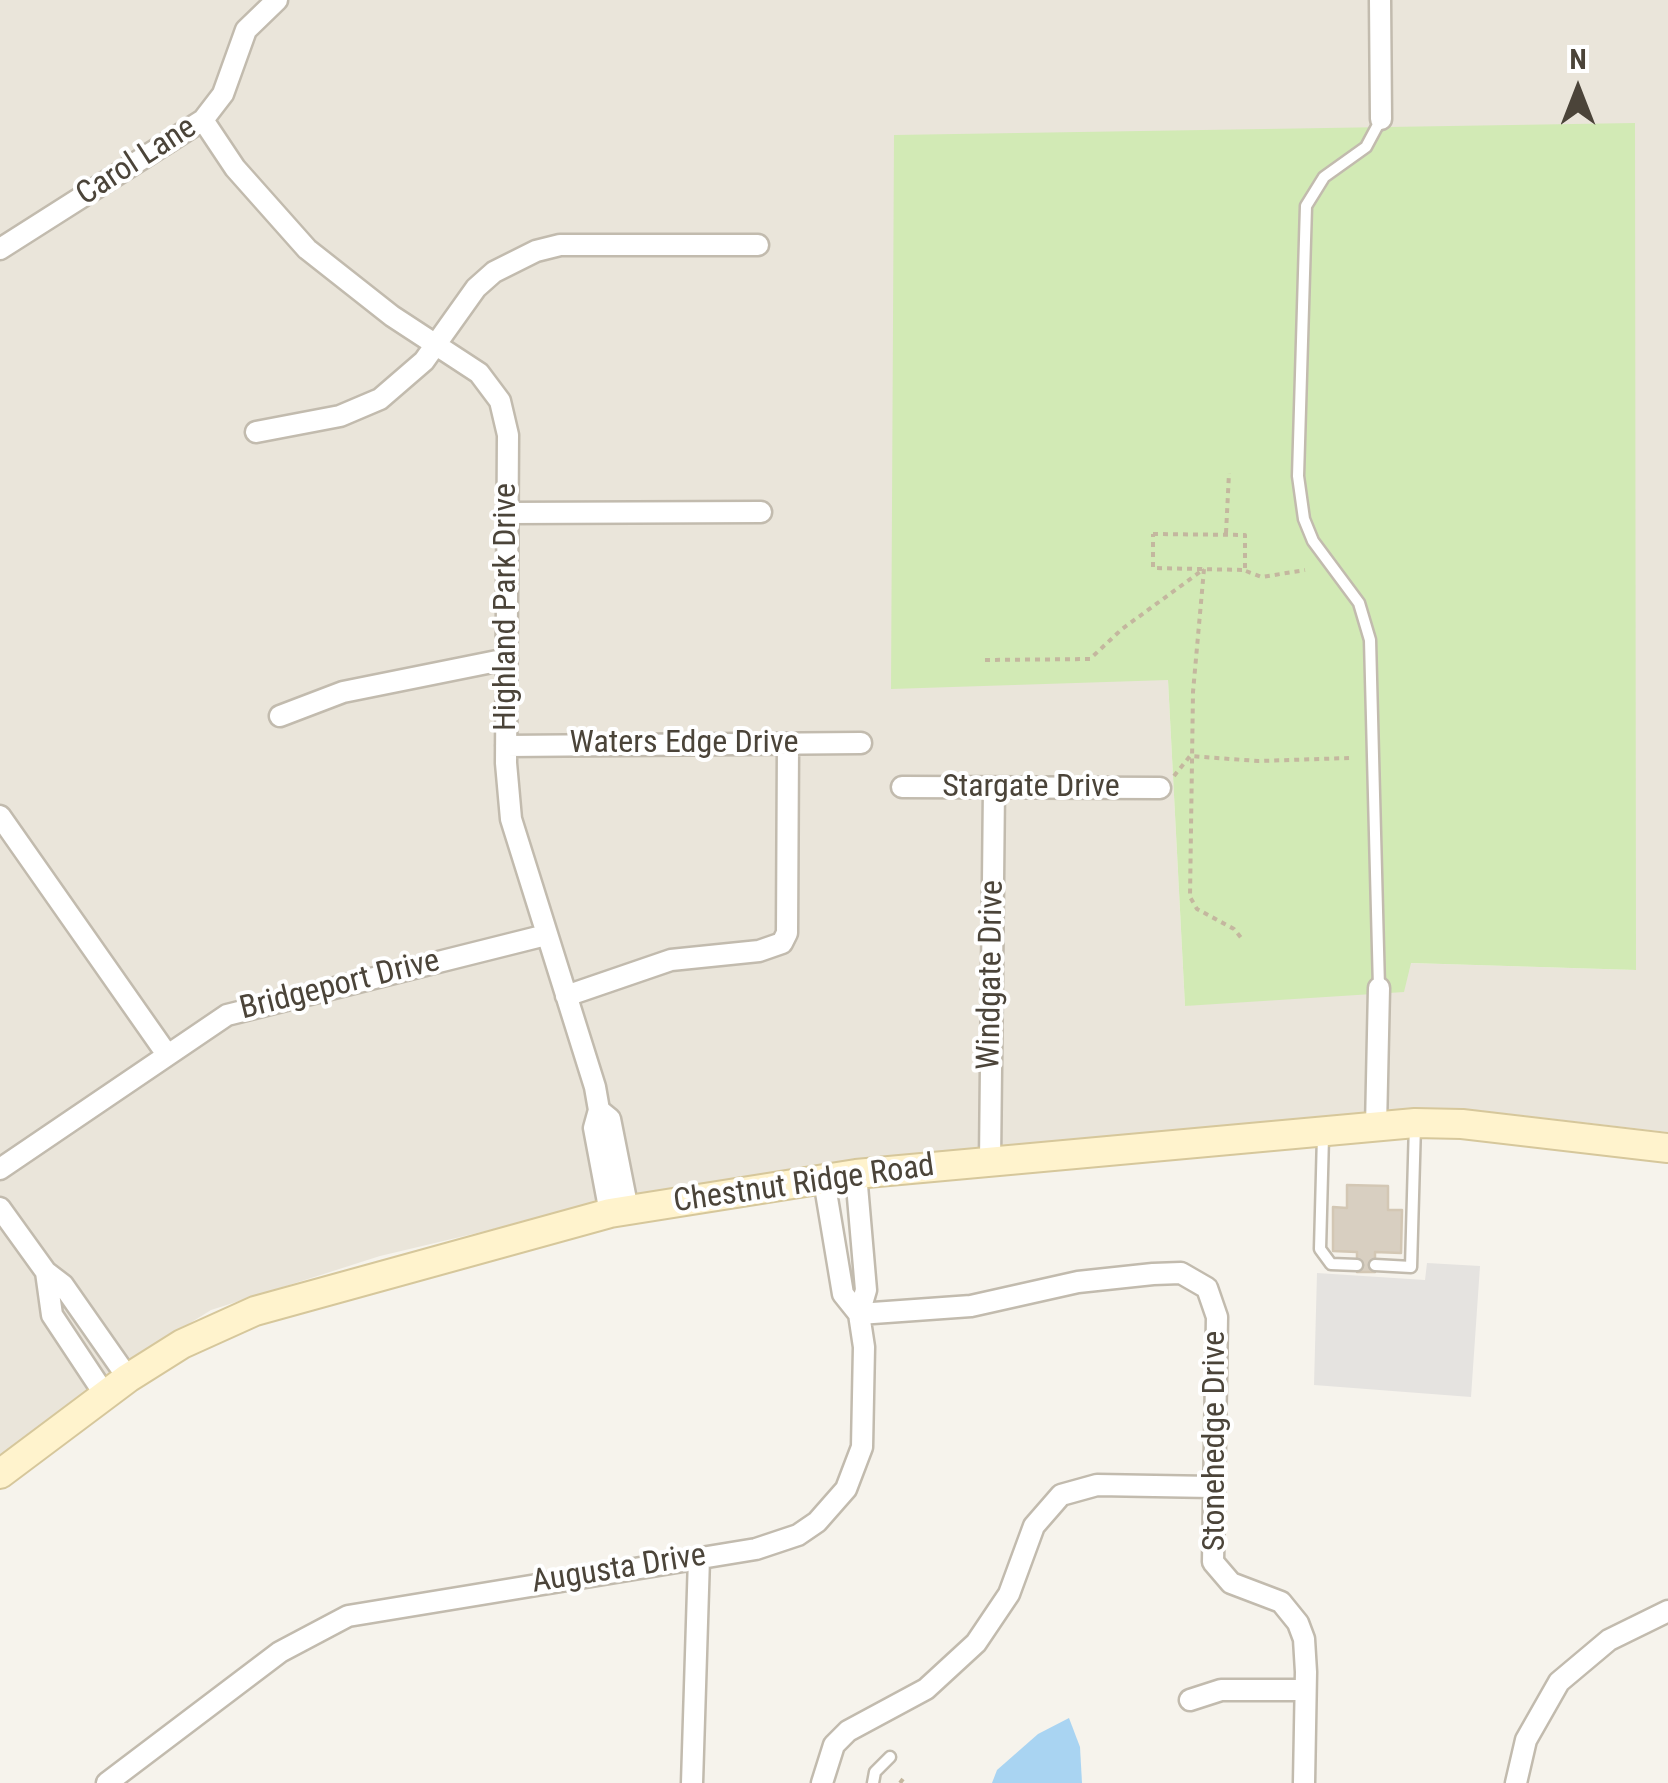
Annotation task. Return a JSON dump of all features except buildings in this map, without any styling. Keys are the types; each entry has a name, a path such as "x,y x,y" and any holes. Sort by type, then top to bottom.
{"street":[{"name":"Carol Lane","path":"0,249 203,120 222,94 246,30 277,0"},
{"path":"1380,0 1381,119"},
{"name":"Highland Park Drive","path":"203,120 246,182 307,249 348,284 480,373 500,401 508,435 506,746 511,818 600,1110 610,1119 619,1211"},
{"path":"256,432 367,406 404,382 476,288 536,251 560,245 758,245"},
{"path":"508,512 761,512"},
{"path":"280,716 344,692 507,658"},
{"name":"Waters Edge Drive","path":"506,746 861,743"},
{"path":"566,996 671,960 759,951 782,944 787,933 788,744"},
{"name":"Stargate Drive","path":"902,787 1163,787"},
{"name":"Windgate Drive","path":"990,1161 994,788"},
{"path":"0,816 166,1053"},
{"name":"Bridgeport Drive","path":"0,1169 202,1028 253,1006 546,935"},
{"path":"1376,1127 1379,988"},
{"name":"Chestnut Ridge Road","path":"0,1474 116,1386 182,1344 256,1311 619,1211 856,1174 1415,1124 1462,1124 1668,1148"},
{"name":"Augusta Drive","path":"107,1783 280,1652 348,1616 756,1549 798,1535 816,1522 846,1489 862,1447 864,1347 860,1314 866,1290 856,1174"},
{"path":"824,1180 842,1294 860,1314"},
{"path":"0,1208 46,1272 63,1285 116,1386"},
{"name":"Stonehedge Drive","path":"860,1314 971,1306 1106,1278 1180,1273 1195,1279 1215,1300 1218,1317 1213,1562 1231,1583 1281,1602 1304,1639 1304,1783"},
{"path":"822,1783 834,1745 848,1731 926,1690 976,1643 1009,1594 1034,1526 1062,1496 1097,1484 1212,1487"},
{"path":"692,1783 699,1558"},
{"path":"1516,1783 1526,1740 1559,1682 1610,1640 1668,1611"},
{"path":"1190,1700 1222,1690 1305,1690"}],"lane":[{"path":"1379,988 1370,640 1359,604 1313,541 1304,519 1298,476 1306,206 1324,177 1366,147 1381,119"},
{"path":"1375,1265 1411,1267 1415,1124"},
{"path":"1323,1132 1322,1258 1332,1264 1357,1265"},
{"path":"872,1783 875,1772 890,1758"}],"path":[{"path":"1226,535 1229,473"},
{"path":"1245,570 1245,535 1153,534 1153,568 1245,570 1262,576 1305,570"},
{"path":"985,660 1090,659 1122,629 1204,570"},
{"path":"1204,570 1193,692 1192,904 1234,928 1243,940"},
{"path":"1194,756 1258,762 1349,758"},
{"path":"1163,787 1194,756"},
{"path":"900,1783 906,1775"}],"shaded area":[{"path":"0,0 1668,0 1668,1132 1457,1108 654,1191 380,1256 211,1310 147,1350 0,1461","holes":["1168,680 1636,970 1410,963 1185,1006"]},
{"path":"1427,1263 1480,1266 1471,1397 1314,1385 1317,1273 1425,1280"}],"green space":[{"path":"1635,123 1636,970 1411,963 1404,992 1185,1006 1168,680 891,689 894,135"}],"water":[{"path":"1069,1718 1080,1747 1082,1783 992,1783 997,1770 1038,1734"}]}
